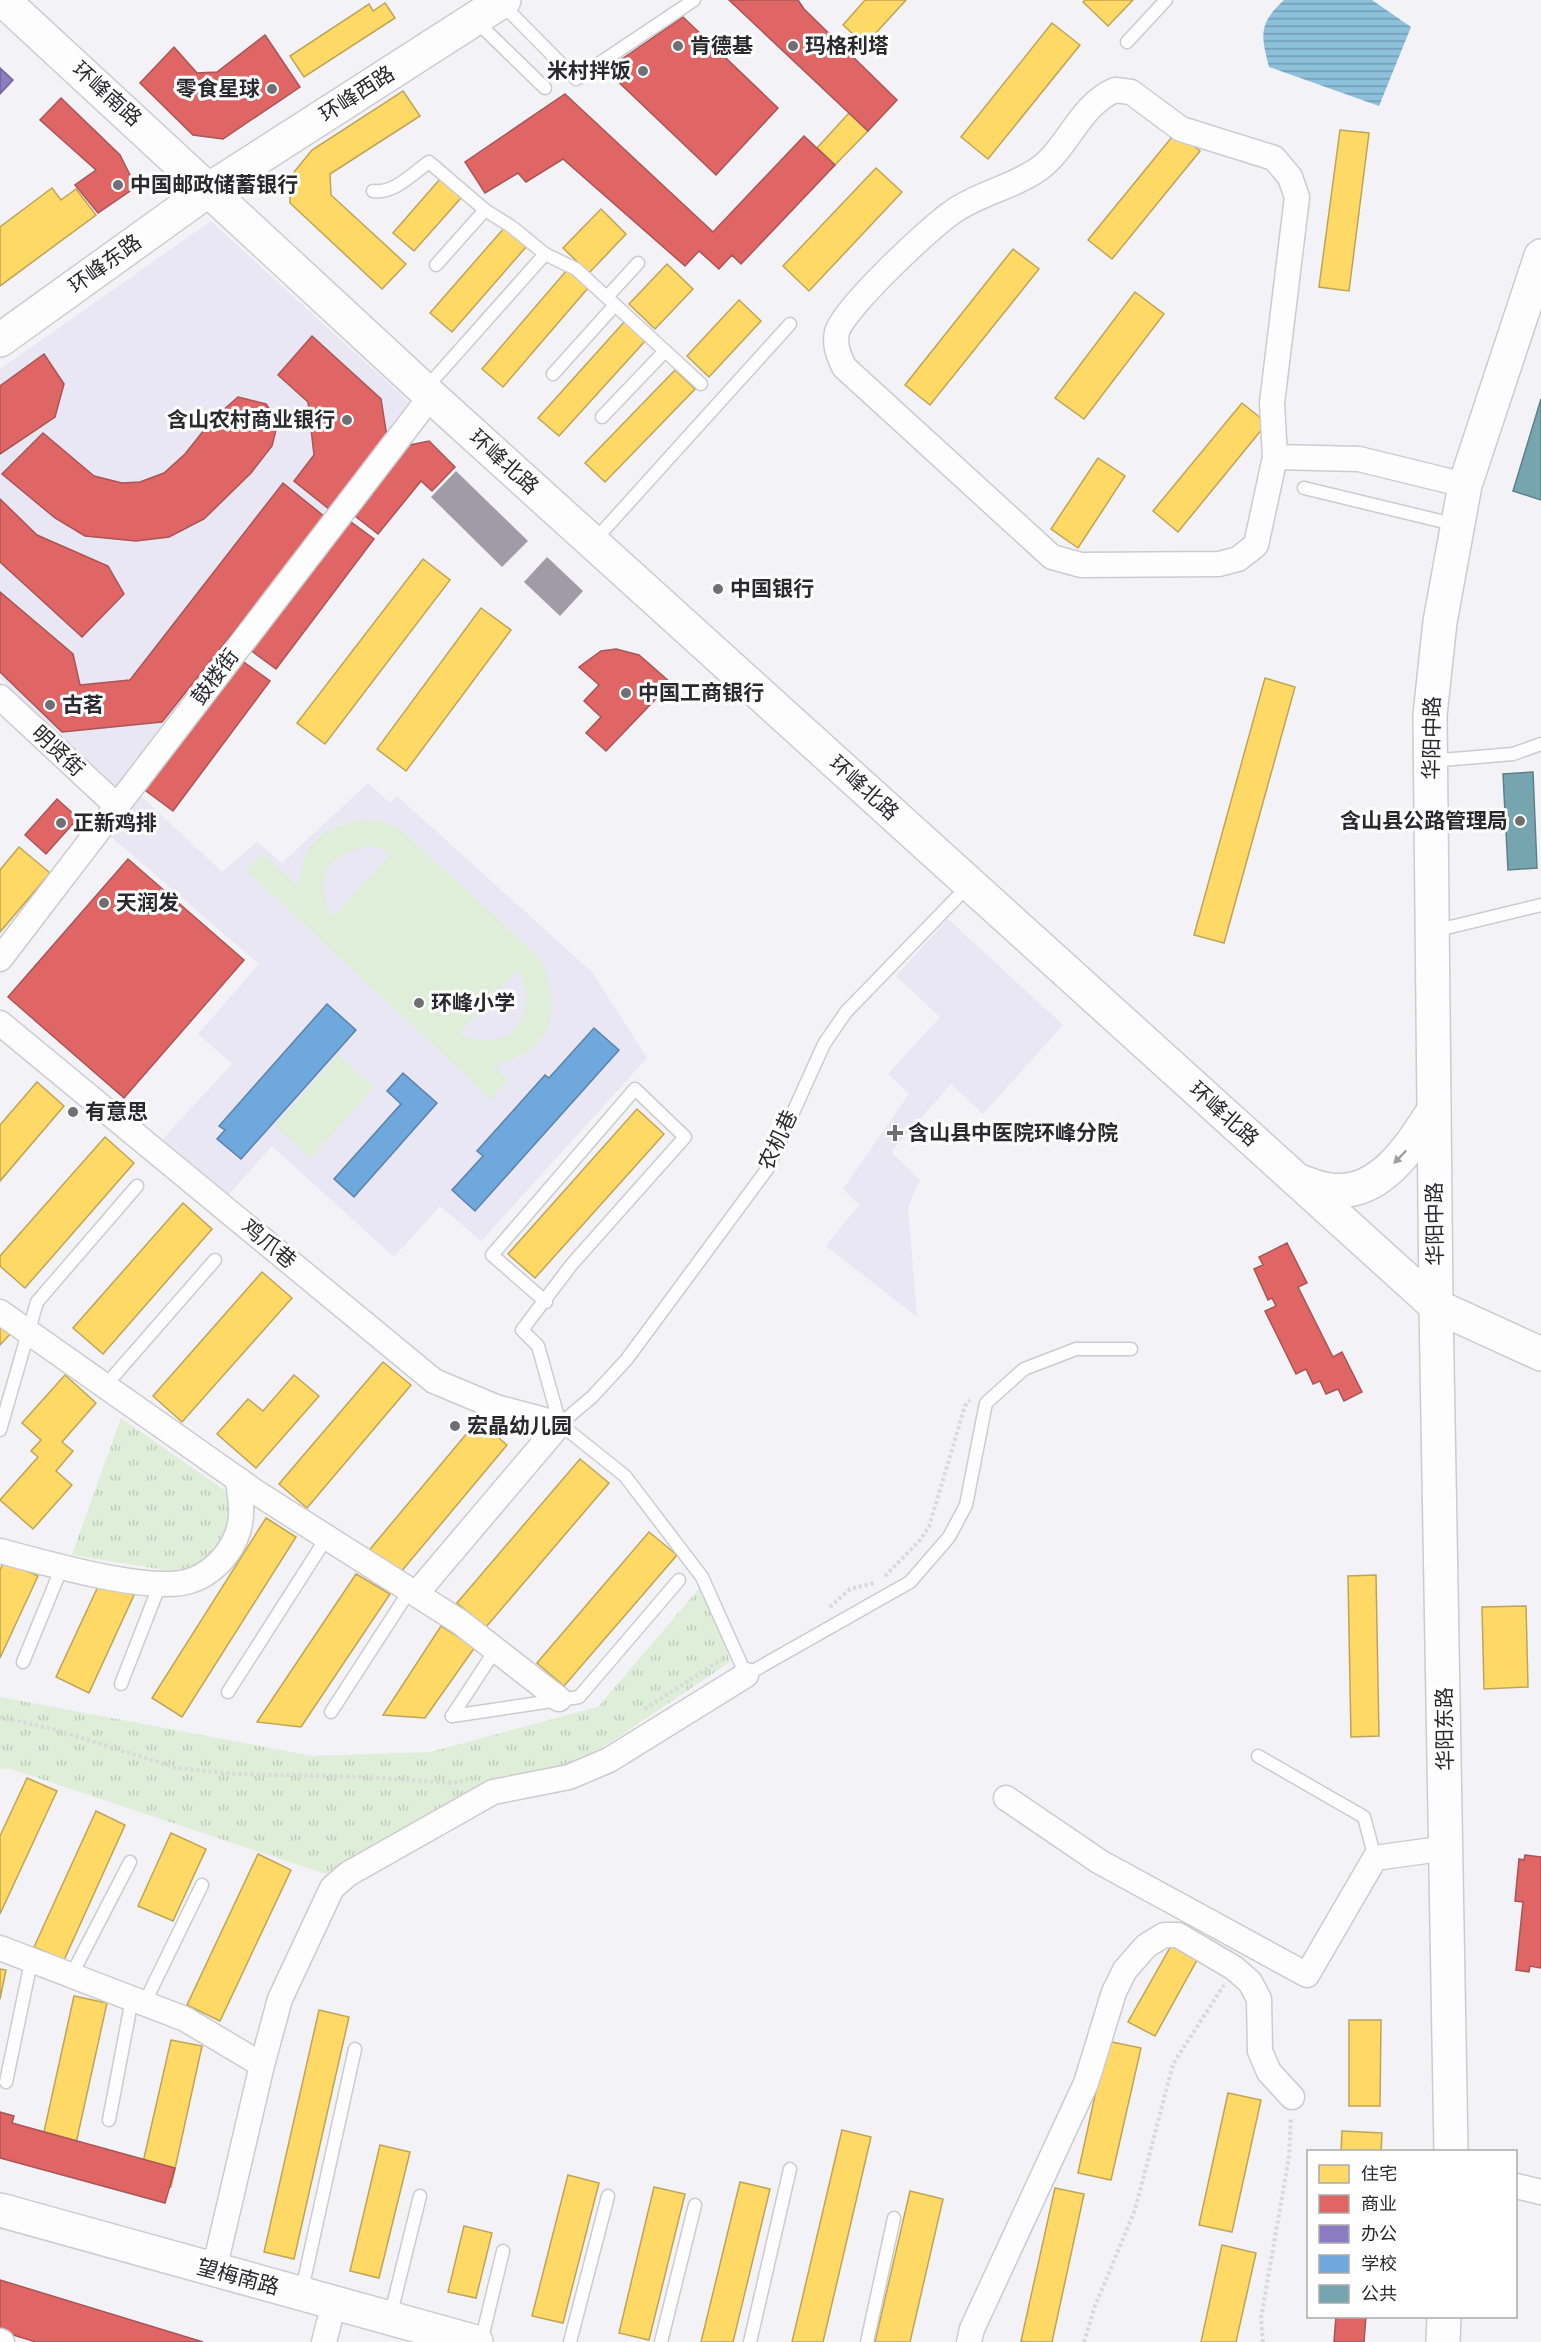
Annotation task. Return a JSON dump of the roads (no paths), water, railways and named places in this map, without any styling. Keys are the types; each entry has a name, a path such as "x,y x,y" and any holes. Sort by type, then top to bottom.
{"main road":[{"name":"环峰南路","path":"3,0 210,189"},
{"name":"环峰西路","path":"210,189 492,7"},
{"name":"环峰东路","path":"0,340 210,189"},
{"name":"环峰北路","path":"210,189 428,393 1436,1306 1541,1354"},
{"name":"华阳中路","path":"1436,1306 1430,715 1440,622 1465,485 1539,270"},
{"path":"1298,1181 1330,1190 1354,1189 1370,1183 1409,1148 1434,1110"},
{"name":"华阳东路","path":"1436,1306 1451,2150"},
{"name":"望梅南路","path":"0,2211 390,2319 431,2336 476,2342"},
{"path":"1443,2342 1444,2318"}],"street":[{"path":"1115,90 1131,92 1180,129 1274,158 1290,177 1296,197 1272,403 1275,457 1256,545 1238,559 1220,564 1081,565 1052,557 844,368 836,346 837,330 861,298 927,231 955,210 1041,167 1100,96 1115,90"},
{"name":"鼓楼街","path":"0,959 428,393"},
{"path":"1275,457 1359,459 1465,485"},
{"name":"明贤街","path":"0,697 117,806"},
{"name":"鸡爪巷","path":"0,1023 434,1381 496,1407 560,1424"},
{"path":"0,1312 238,1479 413,1592 496,1649 559,1700"},
{"path":"413,1592 560,1424"},
{"path":"0,1551 62,1567 160,1584 189,1581 210,1571 225,1556 237,1536 241,1516 238,1479"},
{"path":"214,2270 262,2065 280,1999 332,1888 348,1874 493,1792 569,1777 609,1760 746,1675"},
{"path":"1006,1798 1100,1862 1307,1975 1375,1858 1447,1848"},
{"path":"969,2342 972,2329 1013,2236 1086,2083 1114,1992 1125,1970 1146,1946 1164,1935 1178,1935 1234,1968 1250,1982 1259,1999 1260,2051 1269,2072 1292,2097"},
{"path":"0,1948 204,2029 262,2065"},
{"path":"1517,2186 1541,2192"},
{"path":"324,2342 334,2303"}],"lane":[{"path":"492,7 576,79 694,0"},
{"path":"1127,42 1166,0"},
{"path":"492,7 545,88"},
{"path":"373,191 383,193 393,189 429,162 485,210 513,227 545,254 576,269 701,384"},
{"path":"436,265 485,210"},
{"path":"428,393 545,254"},
{"path":"553,374 638,263"},
{"path":"593,542 790,324"},
{"path":"602,417 665,351"},
{"path":"1304,488 1458,526"},
{"path":"1430,761 1514,754 1541,744"},
{"name":"农机巷","path":"560,1424 592,1397 627,1359 768,1168 824,1044 846,1012 970,884"},
{"path":"1432,932 1541,905"},
{"path":"546,1302 492,1255 635,1089 685,1137 572,1264 546,1302 522,1330 538,1346 560,1424 625,1476 702,1577 746,1675 910,1582 949,1537 966,1505 986,1403 1024,1370 1076,1349 1131,1349"},
{"path":"0,1430 30,1333 37,1302 137,1186"},
{"path":"105,1386 215,1260"},
{"path":"228,1692 327,1537"},
{"path":"23,1662 62,1567"},
{"path":"496,1649 452,1716 579,1696 679,1580"},
{"path":"122,1684 160,1584"},
{"path":"331,1712 413,1592"},
{"path":"1258,1756 1364,1817 1375,1858"},
{"path":"70,1976 130,1862"},
{"path":"109,2120 138,2001 202,1885"},
{"path":"6,2082 31,1962"},
{"path":"300,2294 355,2049"},
{"path":"750,2342 790,2169"},
{"path":"390,2319 420,2196"},
{"path":"570,2342 608,2196"},
{"path":"661,2342 695,2205"},
{"path":"867,2342 894,2218"},
{"path":"480,2342 503,2251"}],"water":[{"path":"1284,0 1372,0 1411,27 1379,106 1269,67 1264,46 1264,30 1270,16"}],"place":[{"name":"肯德基","path":"678,46"},
{"name":"玛格利塔","path":"793,46"},
{"name":"米村拌饭","path":"643,71"},
{"name":"零食星球","path":"272,89"},
{"name":"中国邮政储蓄银行","path":"118,185"},
{"name":"含山农村商业银行","path":"347,420"},
{"name":"中国银行","path":"718,589"},
{"name":"中国工商银行","path":"626,693"},
{"name":"古茗","path":"50,705"},
{"name":"含山县公路管理局","path":"1520,821"},
{"name":"正新鸡排","path":"61,823"},
{"name":"天润发","path":"104,903"},
{"name":"环峰小学","path":"419,1003"},
{"name":"有意思","path":"73,1112"},
{"name":"含山县中医院环峰分院","path":"895,1133"},
{"name":"宏晶幼儿园","path":"455,1426"}]}
